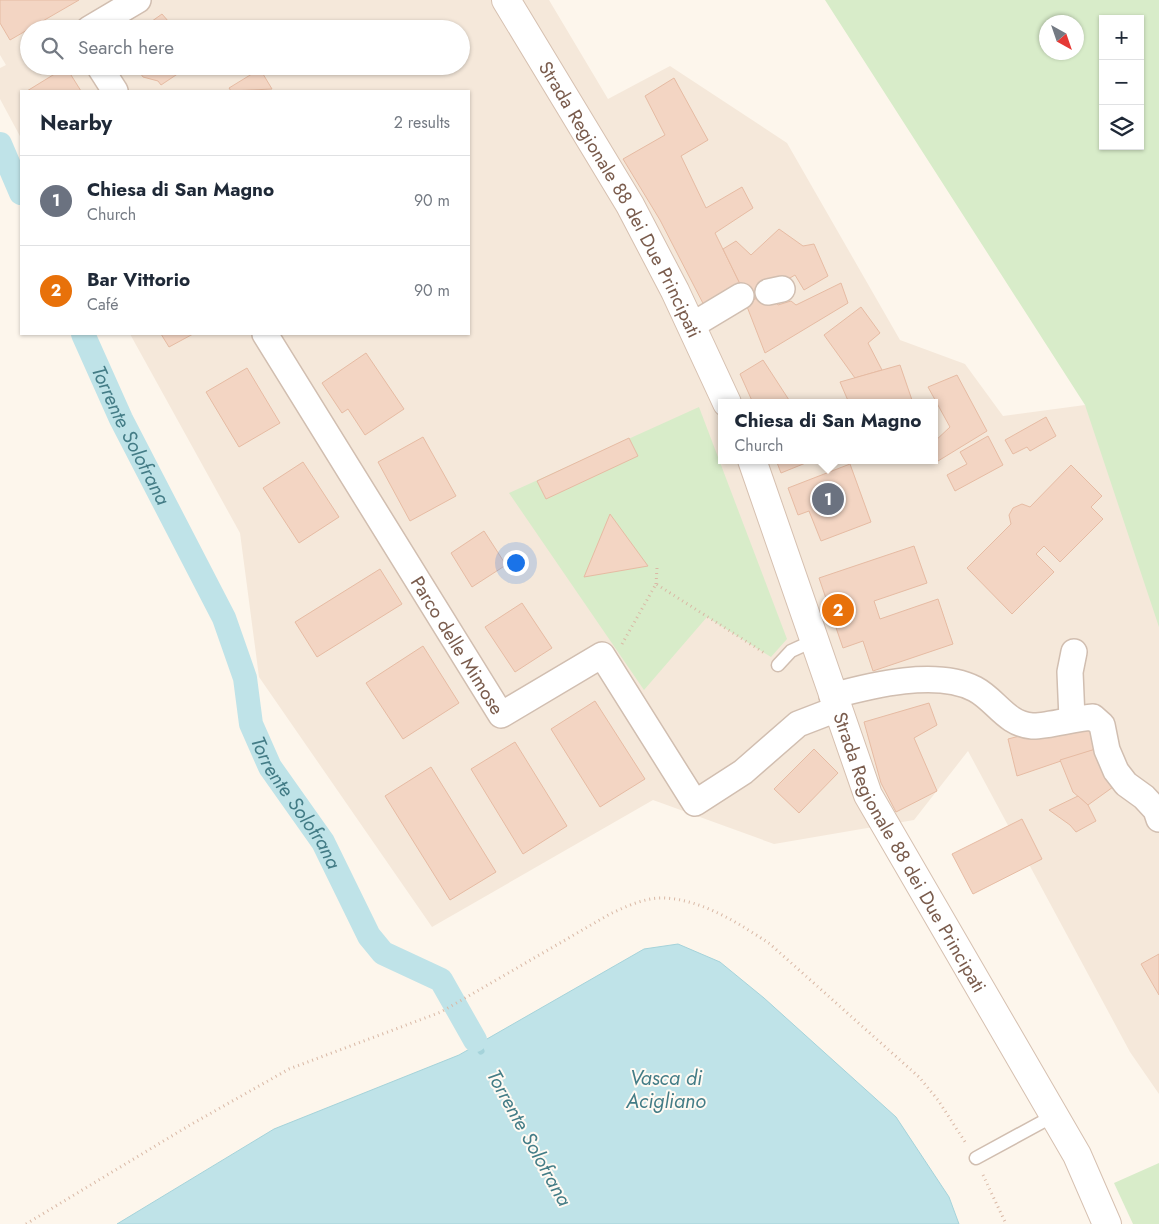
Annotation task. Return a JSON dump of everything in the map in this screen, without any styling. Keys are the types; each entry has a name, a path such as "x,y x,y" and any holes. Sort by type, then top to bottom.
{"main road":[{"name":"Strada Regionale 88 dei Due Principati","path":"506,0 630,205 725,399"},
{"name":"Strada Regionale 88 dei Due Principati","path":"753,464 868,795 1078,1155 1107,1224"}],"street":[{"path":"103,20 133,1"},
{"path":"105,75 114,90"},
{"path":"690,326 741,296"},
{"name":"Parco delle Mimose","path":"266,335 501,715 602,655 609,666"},
{"path":"1072,719 1070,672 1074,652"},
{"path":"609,666 695,803 743,772 798,724 835,702 870,686 935,678 975,689 1012,721 1033,726 1093,717 1102,725 1107,750 1116,771 1126,784 1144,796 1156,810 1159,819"}],"lane":[{"path":"774,661 815,640"},
{"path":"976,1158 1055,1115"}],"path":[{"path":"609,666 656,584 657,568"},
{"path":"656,584 774,661"},
{"path":"26,1224 190,1125 289,1069 441,1012 610,914 635,903 664,898 694,903 743,926 770,944 919,1077 938,1100 976,1158 1006,1224"}],"shaded area":[{"path":"0,0 549,0 608,99 670,66 787,143 900,340 965,364 1003,416 1085,405 1159,545 1159,1094 1130,1052 968,751 914,820 774,844 653,800 432,927 259,677 240,533 131,335 470,335 470,90 20,90 20,136 0,99 0,68 6,65 0,55"}],"green space":[{"path":"825,0 1159,0 1159,627 1085,405"},
{"path":"699,407 718,457 718,464 721,464 787,639 771,657 707,617 644,690 509,493"},
{"path":"1159,1163 1159,1224 1133,1224 1114,1183"}],"water":[{"name":"Vasca di Acigliano","path":"678,944 720,962 764,998 896,1117 949,1197 959,1224 117,1224 274,1129 459,1055 644,949"}],"building":[{"path":"0,0 79,0 44,20 20,20 20,34 10,40 0,23"},
{"path":"162,14 167,20 154,20"},
{"path":"53,75 71,75 80,90 29,90"},
{"path":"142,75 176,75 161,85 158,81"},
{"path":"250,75 264,75 272,89 230,90 229,88"},
{"path":"674,78 708,140 681,156 706,208 742,187 753,208 715,233 743,290 707,311 660,220 623,159 665,135 645,96"},
{"path":"779,229 803,246 814,244 828,276 804,290 795,275 746,304 743,290 723,249 736,241 751,255"},
{"path":"841,283 848,303 765,353 746,304 768,292 778,305 791,301 796,305"},
{"path":"861,307 880,333 868,343 882,370 855,378 824,335"},
{"path":"162,335 191,335 169,347"},
{"path":"366,353 404,409 365,435 348,409 342,413 322,383"},
{"path":"763,360 788,399 751,399 740,374"},
{"path":"900,365 912,399 847,399 840,382"},
{"path":"247,368 280,423 239,447 206,392"},
{"path":"957,375 987,431 938,461 938,438 950,427 938,405 938,399 935,399 928,387"},
{"path":"1046,417 1056,436 1030,451 1027,447 1013,454 1005,440"},
{"path":"988,436 1003,465 955,491 947,475 967,464 960,452"},
{"path":"423,437 456,496 410,521 378,462"},
{"path":"629,438 638,456 546,499 537,481"},
{"path":"303,462 339,517 299,543 263,488"},
{"path":"778,464 803,464 781,473"},
{"path":"850,464 871,522 821,541 809,511 798,515 788,488"},
{"path":"1071,465 1102,496 1091,507 1103,519 1060,562 1044,546 1036,554 1054,572 1012,614 967,568 1011,524 1009,515 1013,508 1022,504 1030,507"},
{"path":"610,514 648,566 584,577"},
{"path":"484,531 506,565 472,587 451,553"},
{"path":"914,546 927,583 874,601 880,619 938,599 953,644 873,671 863,641 843,648 819,578"},
{"path":"380,569 402,604 317,657 295,622"},
{"path":"522,603 552,648 515,672 485,627"},
{"path":"423,646 459,703 403,739 366,683"},
{"path":"595,701 645,779 600,807 551,729"},
{"path":"929,703 937,725 914,738 937,791 896,812 881,783 864,722"},
{"path":"1078,721 1095,722 1102,747 1017,776 1008,739"},
{"path":"515,742 567,826 523,854 471,769"},
{"path":"1102,747 1120,782 1088,805 1073,792 1060,760"},
{"path":"814,749 838,773 799,813 774,789"},
{"path":"431,767 496,872 450,900 385,796"},
{"path":"1078,796 1088,805 1096,821 1076,832 1070,825 1049,810"},
{"path":"1022,819 1042,859 973,894 952,854"},
{"path":"1159,954 1159,995 1141,964"}],"waterway":[{"name":"Torrente Solofrana","path":"0,144 20,191"},
{"name":"Torrente Solofrana","path":"83,335 121,419 224,618 245,678 251,724 270,767 323,842 369,936 383,953 441,980 475,1040"},
{"name":"Torrente Solofrana","path":"475,1040 481,1051"}],"place":[{"name":"Chiesa di San Magno","path":"828,499"},
{"name":"Bar Vittorio","path":"838,610"}]}
